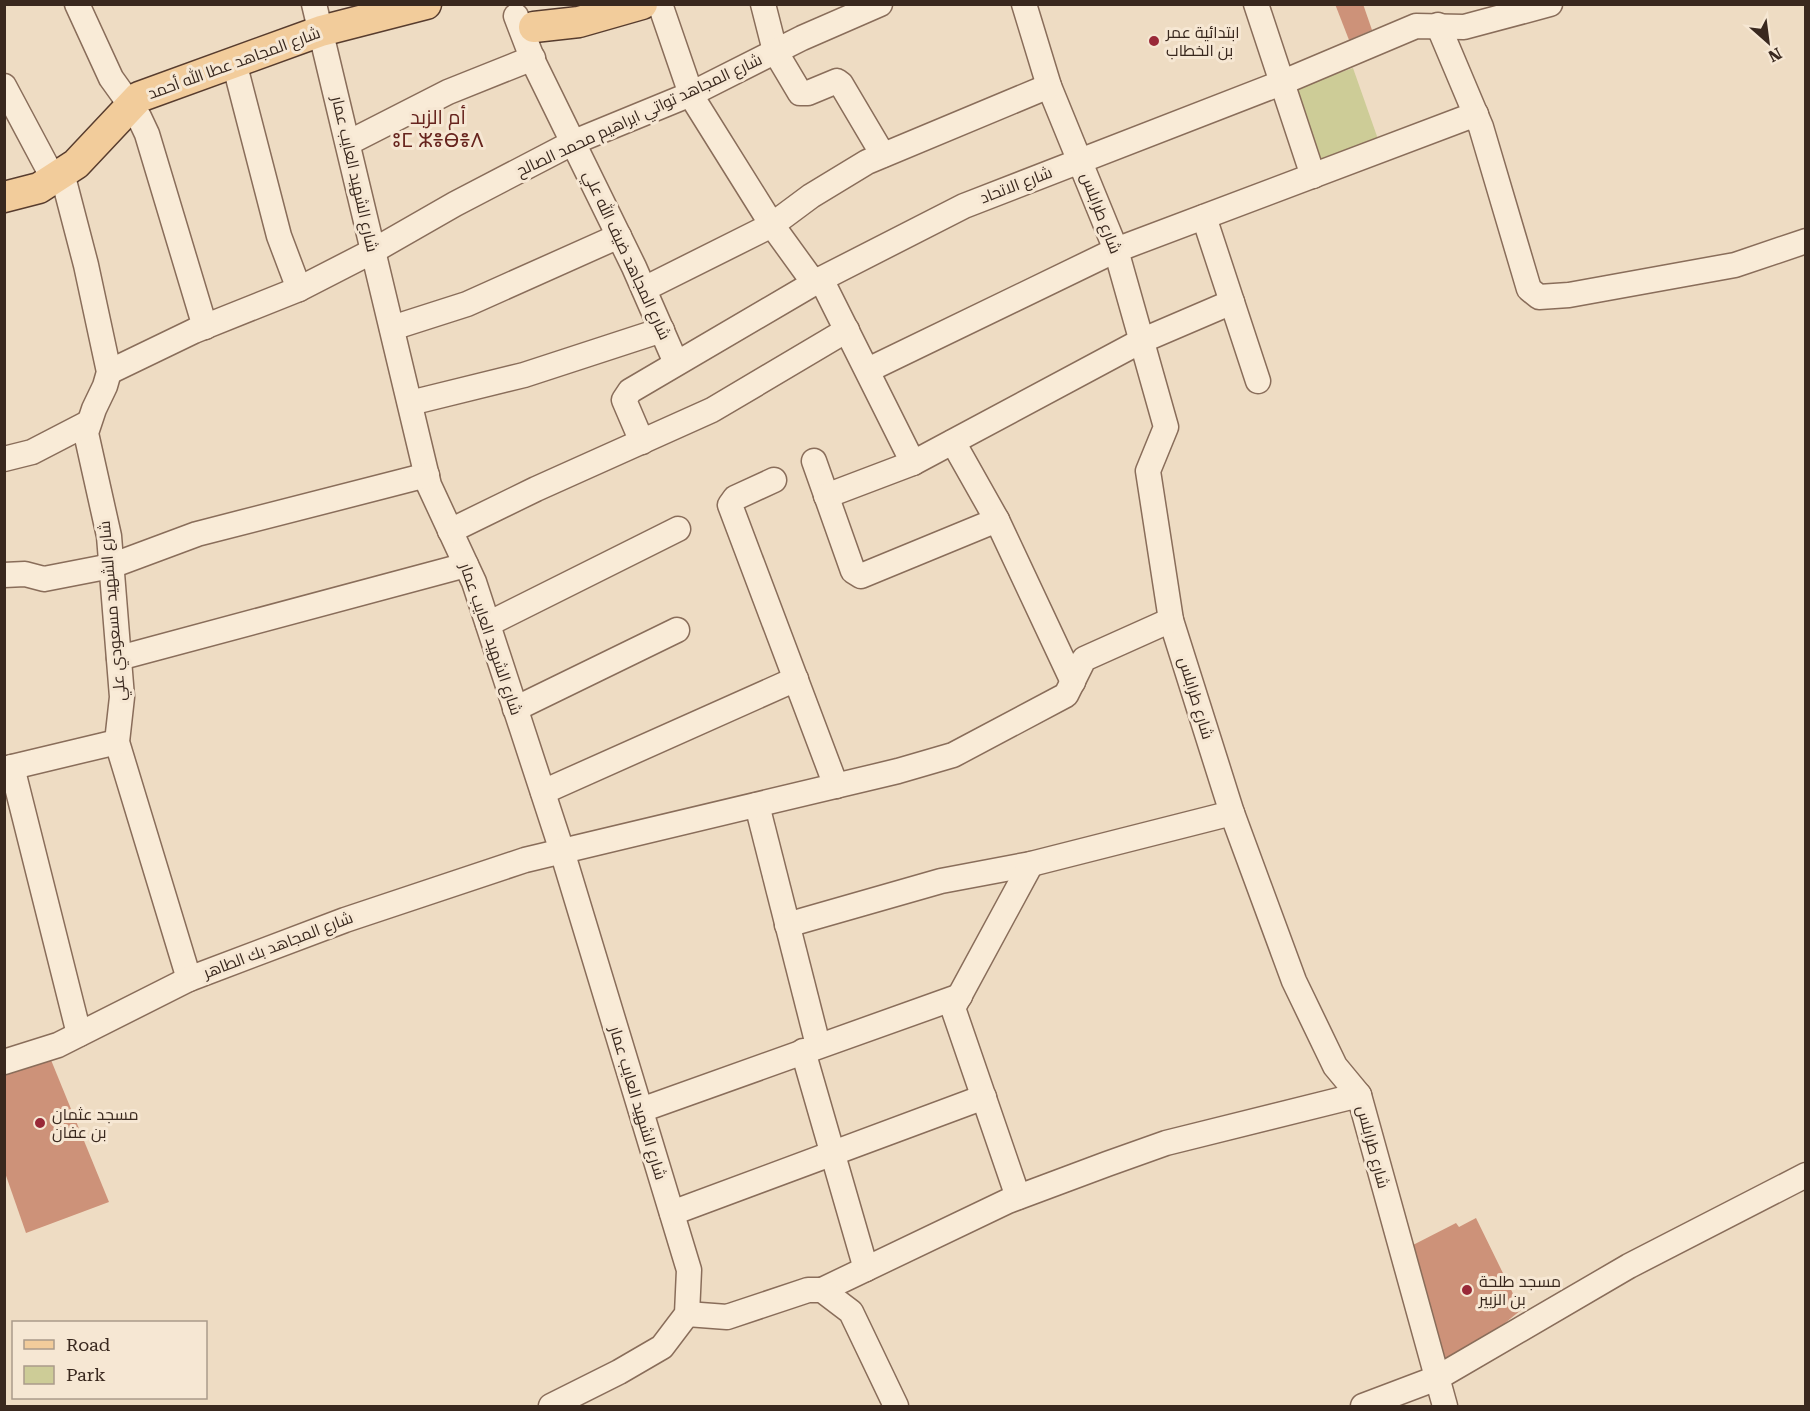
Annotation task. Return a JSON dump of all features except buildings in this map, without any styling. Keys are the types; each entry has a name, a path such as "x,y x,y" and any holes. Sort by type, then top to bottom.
{"main road":[{"name":"شارع المجاهد عطا الله أحمد","path":"4,197 39,188 76,164 139,97 234,62 318,18 426,4"},
{"path":"519,16 579,22 624,7"}],"street":[{"path":"77,4 111,78 139,117 147,135 205,327"},
{"path":"660,4 691,94 772,225 817,281 847,330 914,464"},
{"path":"763,4 775,51 800,93 808,93 833,81 841,84 883,155"},
{"name":"شارع المجاهد تواتي ابراهيم محمد الصالح","path":"109,372 205,327 299,290 574,142 691,94 802,38 880,4"},
{"name":"شارع طرابلس","path":"1024,4 1049,86 1116,250 1166,427 1148,471 1171,620 1232,813 1294,981 1335,1066 1359,1095 1445,1407"},
{"path":"1256,4 1313,176"},
{"name":"شارع الاتحاد","path":"642,442 624,400 625,395 817,281 964,206 1281,82 1416,26 1464,27 1550,4"},
{"name":"شارع المجاهد ضيف الله علي","path":"519,16 533,58 644,289 676,363"},
{"name":"شارع الشهيد العايب عمار","path":"318,18 429,485 466,565 488,624 562,851 689,1270 687,1314"},
{"path":"1438,25 1476,114 1529,289 1539,297 1569,295 1735,265 1806,241"},
{"path":"348,143 448,92 533,58"},
{"path":"234,62 279,236 299,290"},
{"path":"4,86 58,176 86,265 109,372"},
{"path":"644,289 772,225 811,196 867,162 1049,86"},
{"path":"868,370 1116,250 1476,114"},
{"path":"1204,217 1258,381"},
{"path":"392,328 467,304 619,236"},
{"path":"826,496 914,464 1141,341 1232,302"},
{"path":"410,403 524,375 662,330"},
{"path":"450,531 536,489 712,410 847,330"},
{"name":"شارع الشهيد مسعودي علي","path":"109,372 88,423 86,434 109,536 122,697 117,742 189,979"},
{"path":"4,459 32,452 88,423"},
{"path":"953,442 997,520 1073,682"},
{"path":"814,461 854,571 861,576 997,520"},
{"path":"4,575 25,574 44,579 111,567 197,534 427,475"},
{"path":"774,480 735,498 730,505 836,786"},
{"path":"488,624 678,529"},
{"path":"119,658 466,565"},
{"name":"شارع المجاهد بك الطاهر","path":"4,1062 58,1045 189,979 345,920 525,860 836,786 953,755 1066,695 1084,659 1171,620"},
{"path":"515,709 677,630"},
{"path":"543,792 796,679"},
{"path":"79,1034 8,768 117,742"},
{"path":"757,805 787,925 832,1154 866,1269"},
{"path":"787,925 941,881 1031,864 1232,813"},
{"path":"1018,1197 953,1008 1031,864"},
{"path":"640,1110 960,996"},
{"path":"551,1407 662,1347 687,1314 727,1317 808,1290 822,1290 1018,1197 1166,1143 1359,1095"},
{"path":"672,1214 984,1097"},
{"path":"1363,1407 1437,1378 1629,1266 1806,1175"},
{"path":"822,1290 851,1312 896,1407"}],"green space":[{"path":"1353,68 1379,142 1317,166 1290,90"}],"place":[{"name":"ابتدائية عمر بن الخطاب","path":"1154,41"},
{"name":"مسجد عثمان بن عفان","path":"40,1123"},
{"name":"مسجد طلحة بن الزبير","path":"1467,1290"}],"district":[{"name":"أم الزبد ⵓⵎ ⵣⴻⴱⴻⴷ","path":"438,128"}]}
